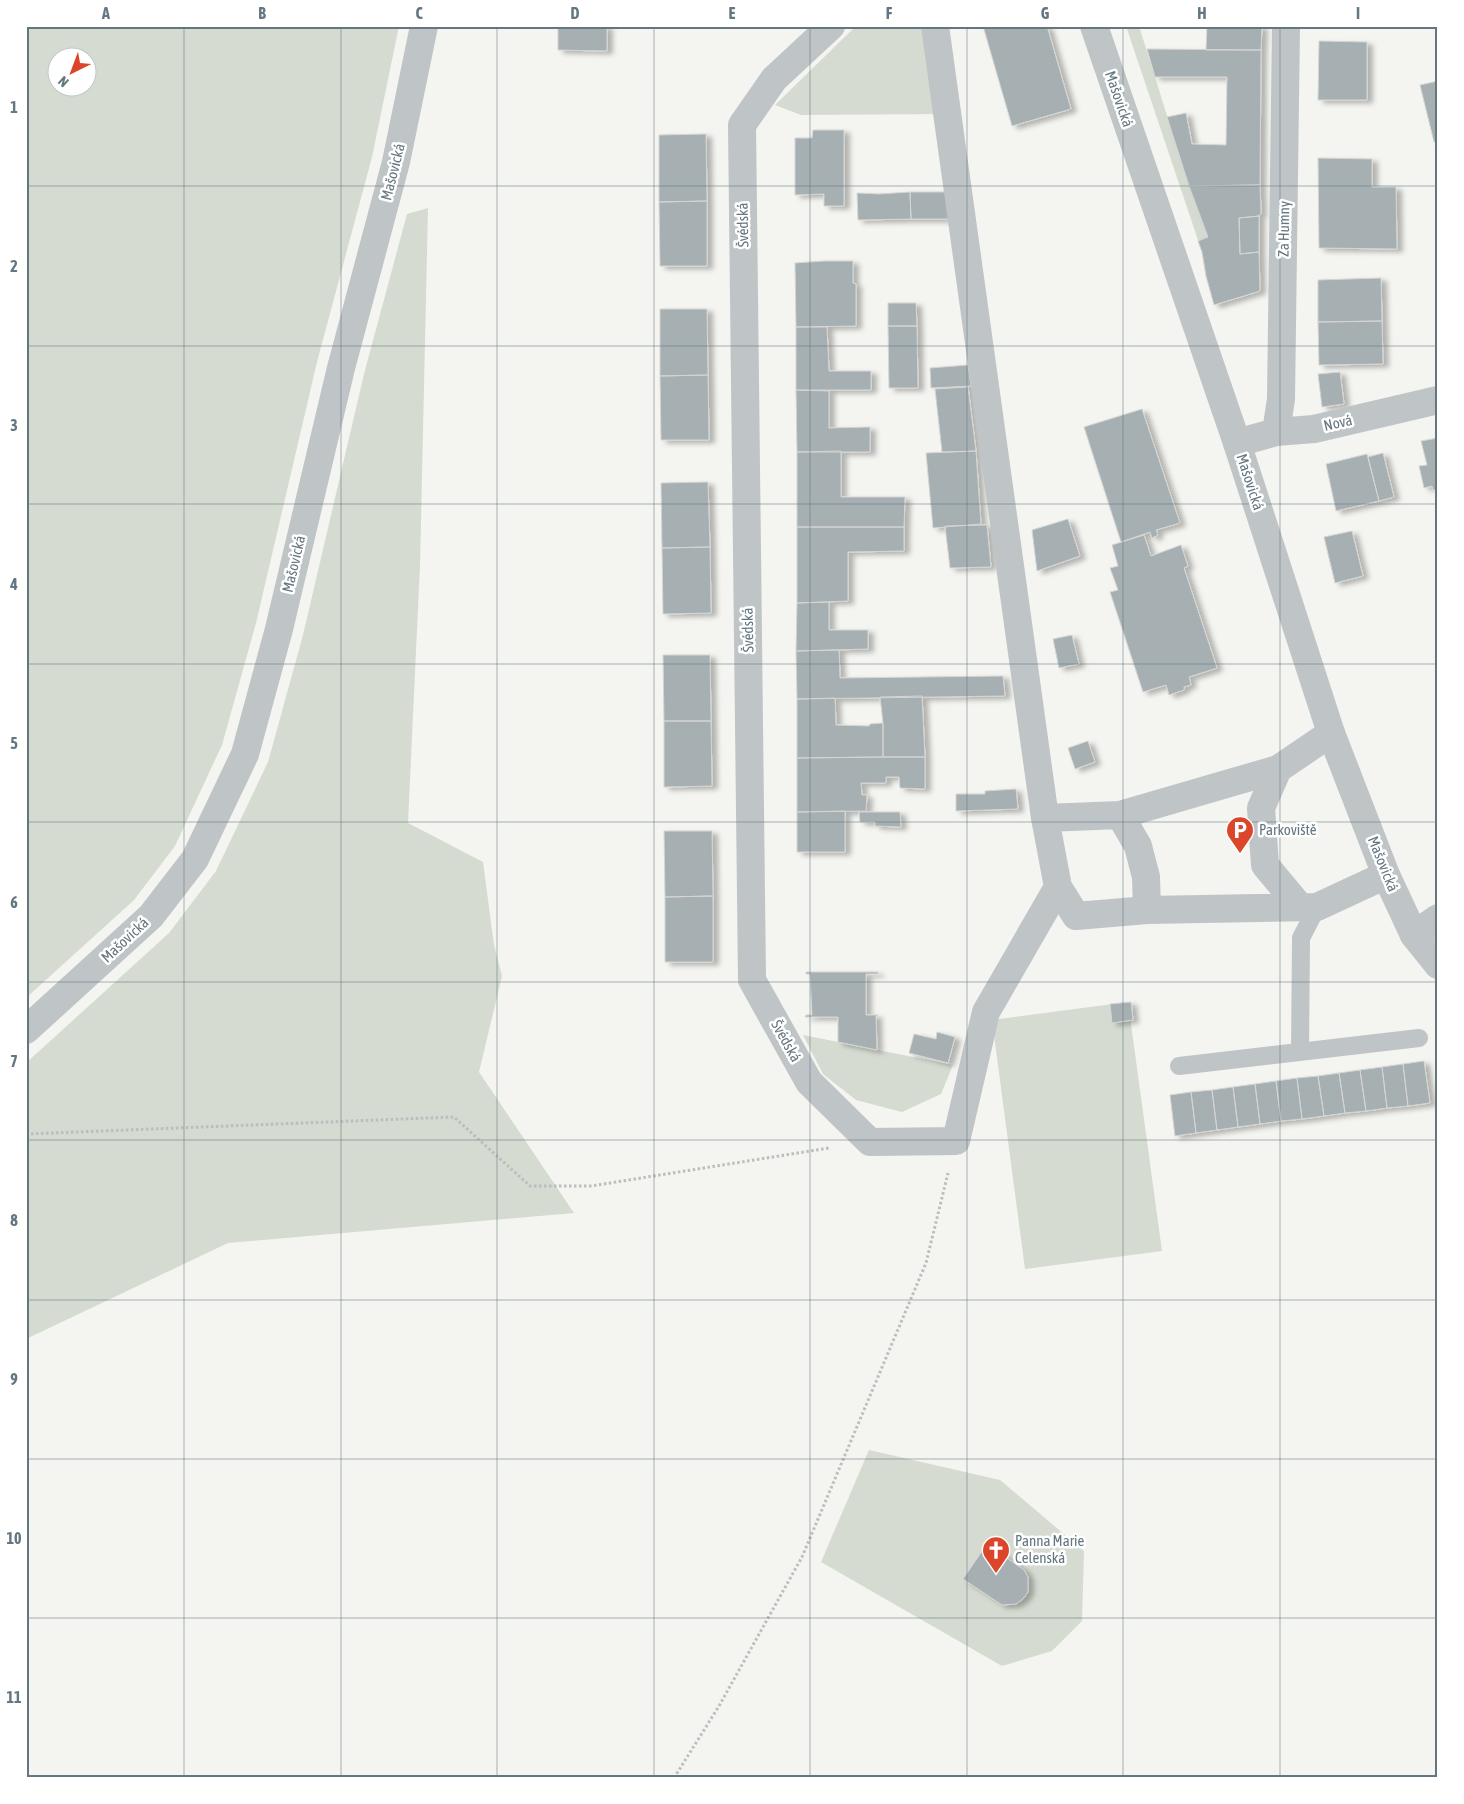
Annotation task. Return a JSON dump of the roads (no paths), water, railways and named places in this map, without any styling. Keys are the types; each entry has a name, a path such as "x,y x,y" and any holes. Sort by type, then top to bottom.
{"street":[{"name":"Mašovická","path":"26,1030 151,916 196,859 245,754 279,629 341,368 396,162 424,26"},
{"name":"Švédská","path":"831,26 774,79 742,125 752,980 809,1082 870,1142 956,1141 986,1012 1058,887"},
{"path":"935,26 1045,818 1058,887 1076,916 1147,910 1308,907 1386,875"},
{"name":"Mašovická","path":"1094,26 1237,443 1331,732 1386,875 1414,935 1438,965"},
{"name":"Za Humny","path":"1276,432 1281,399 1286,26"},
{"name":"Nová","path":"1237,443 1276,432 1314,428 1438,400"},
{"path":"1045,818 1120,814 1278,769 1331,732"},
{"path":"1278,769 1261,808 1265,865 1308,907"},
{"path":"1120,814 1138,846 1146,877 1147,910"},
{"path":"1414,935 1438,918"}],"lane":[{"path":"1300,1052 1301,938 1308,907"},
{"path":"1179,1066 1419,1038"}],"place":[{"name":"Parkoviště","path":"1240,854"},
{"name":"Panna Marie Celenská","path":"996,1574"}]}
